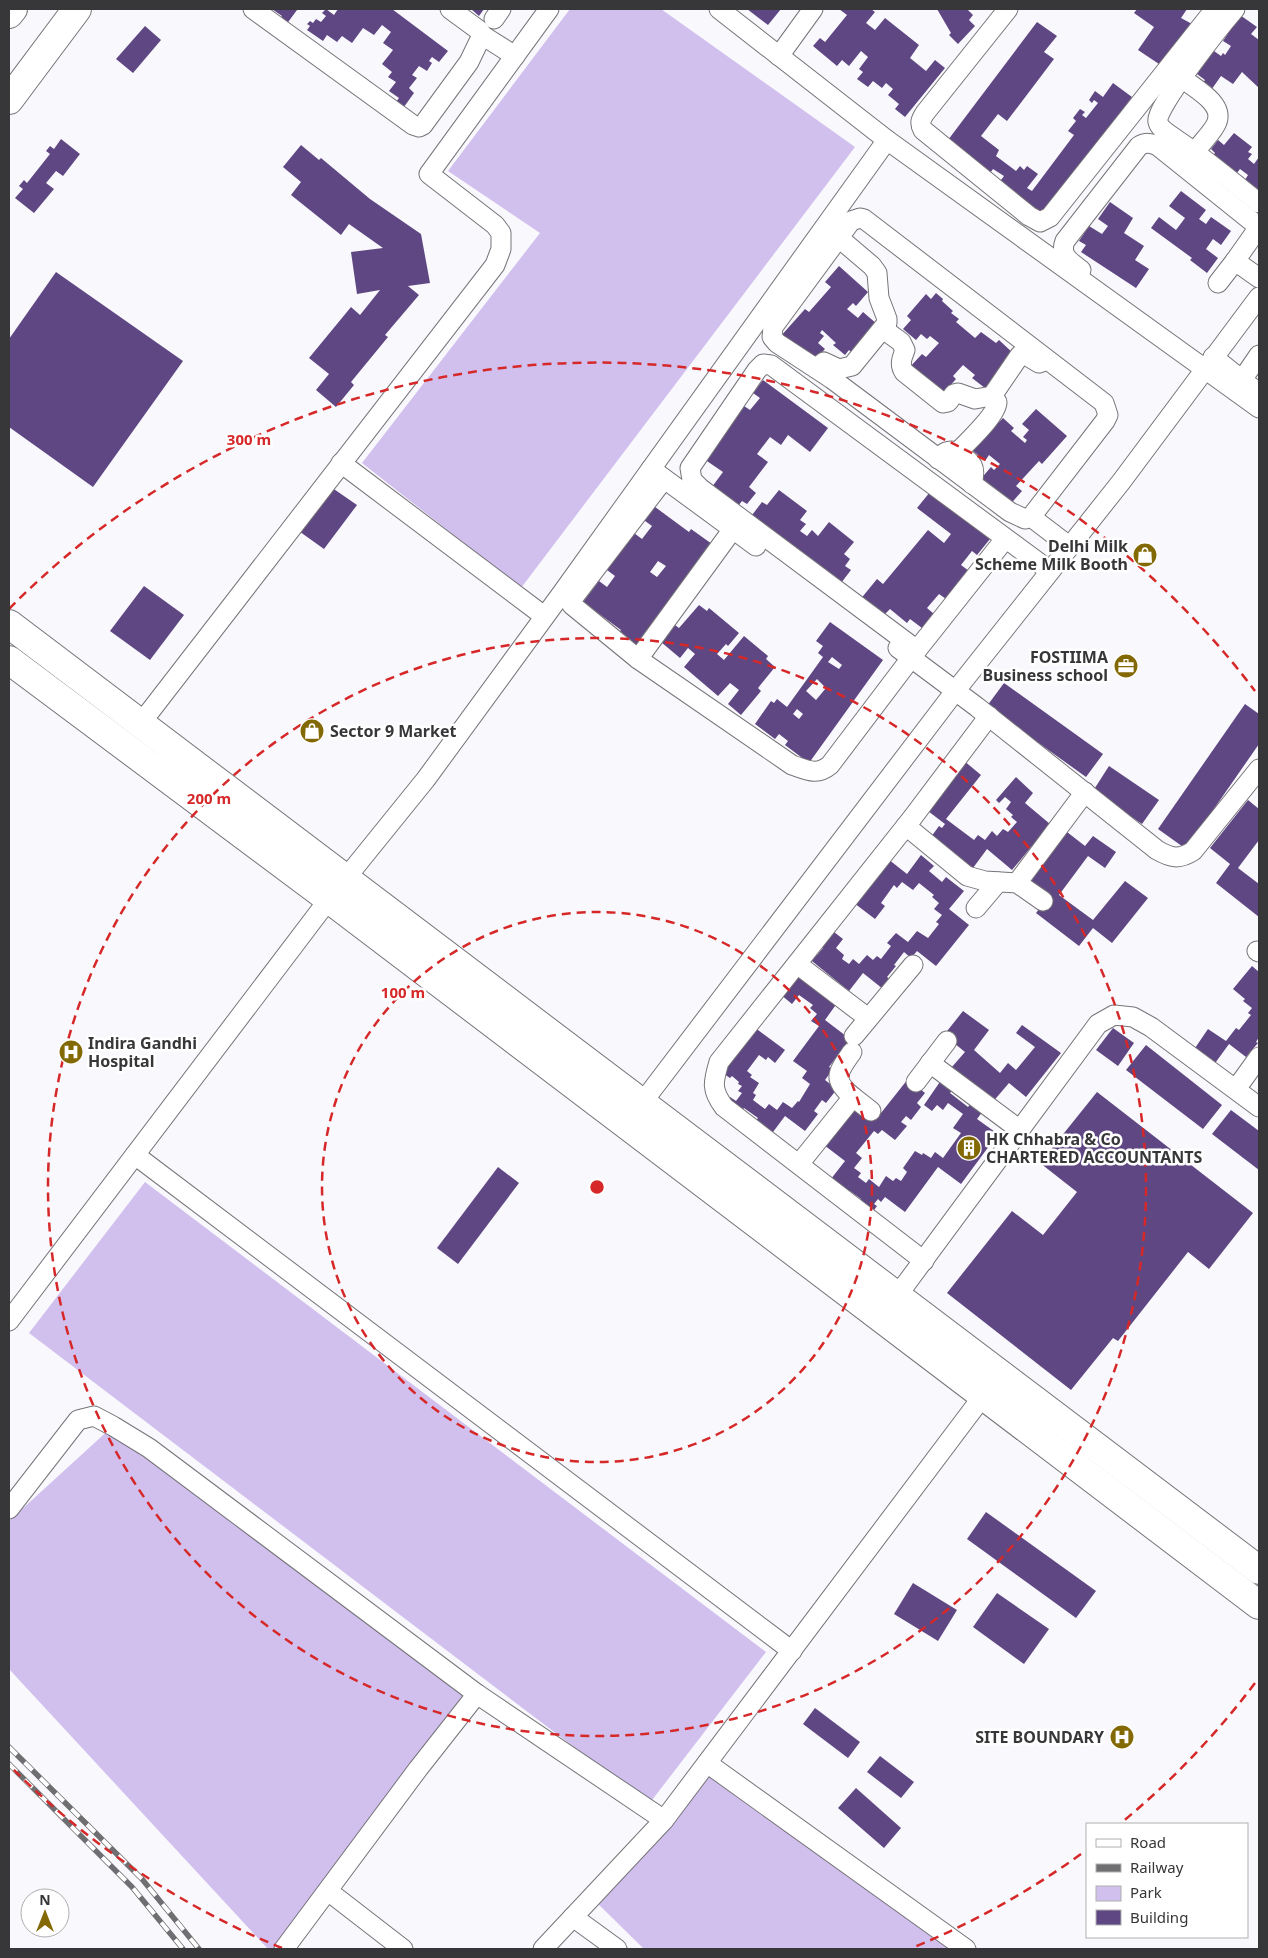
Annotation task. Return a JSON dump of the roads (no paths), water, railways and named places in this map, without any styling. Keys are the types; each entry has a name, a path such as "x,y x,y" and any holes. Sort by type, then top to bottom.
{"street":[{"path":"9,14 13,9"},
{"path":"9,100 77,9"},
{"path":"253,9 413,125 419,127 423,125 469,62 482,35"},
{"path":"450,9 480,31 482,35 515,56"},
{"path":"141,724 495,265 501,249 501,233 495,225 429,174 549,9"},
{"path":"719,9 887,140 1058,256 1209,364 1259,408"},
{"path":"779,56 812,9"},
{"path":"1008,9 921,118 921,126 923,130 1029,216 1040,222 1050,217 1215,9"},
{"path":"1235,9 1182,78 1160,111 1158,123 1163,130 1195,152 1259,203"},
{"path":"1182,78 1212,101 1217,112 1217,122 1195,152"},
{"path":"887,140 741,343 658,474 570,602 638,659 792,765 816,772 823,771 830,765 912,658"},
{"path":"1058,256 1065,241 1138,146 1148,142 1158,146 1259,227 1218,283"},
{"path":"860,218 864,219 1104,403 1108,415 1105,421 1031,517 1025,519 1018,517 817,369 776,343 771,333 773,327 839,238 851,221 860,218"},
{"path":"817,369 824,362 839,369 852,366 883,329 887,320 879,298 877,274 872,266 839,238"},
{"path":"1058,256 1067,258 1122,301"},
{"path":"1234,261 1259,278"},
{"path":"642,1102 956,690 1121,482 1259,297"},
{"path":"883,329 901,342 905,350 901,361 901,367 904,372 940,402 948,402 954,394 958,393 975,399 992,396 1020,355 1024,354 1039,363 1044,358"},
{"path":"741,343 762,364 777,367 1050,571"},
{"path":"1242,380 1259,356"},
{"path":"762,364 694,460 690,472 692,480 913,648 916,650 1005,539"},
{"path":"1209,364 1242,380 1259,393"},
{"path":"958,452 998,407 998,402 992,396"},
{"path":"938,459 943,452 958,452 968,460 974,469 975,475 972,484"},
{"path":"341,464 544,616"},
{"path":"658,474 956,690 1157,850 1168,856 1178,858 1193,851 1259,769"},
{"path":"9,1321 329,900 426,779 544,616 658,474"},
{"path":"1031,517 1070,546"},
{"path":"638,659 733,529"},
{"path":"9,624 1259,1570"},
{"path":"9,660 329,900 1259,1605"},
{"path":"924,1261 724,1106 715,1096 713,1079 719,1062 906,826 989,716"},
{"path":"1017,883 1084,792"},
{"path":"906,826 967,876 973,879 1017,883 1043,901"},
{"path":"976,908 998,882"},
{"path":"797,964 868,1018"},
{"path":"871,1111 843,1089 838,1077 839,1070 868,1018 913,965"},
{"path":"897,1296 1098,1024 1114,1015 1133,1017 1151,1027 1259,1107"},
{"path":"916,1082 947,1041"},
{"path":"1236,1090 1259,1057"},
{"path":"930,1063 1020,1130"},
{"path":"798,1164 853,1097"},
{"path":"135,1155 792,1651"},
{"path":"544,1949 664,1820 984,1396"},
{"path":"9,1509 78,1420 94,1416 149,1448 477,1694 664,1820"},
{"path":"284,1949 418,1769 477,1694"},
{"path":"707,1763 966,1949"},
{"path":"328,1890 403,1949"},
{"path":"573,1917 610,1947"}],"railway":[{"path":"9,1747 142,1879 199,1949"},
{"path":"9,1764 132,1887 183,1949"}],"place":[{"name":"Delhi Milk Scheme Milk Booth","path":"1145,555"},
{"name":"FOSTIIMA Business school","path":"1126,666"},
{"name":"Sector 9 Market","path":"312,731"},
{"name":"Indira Gandhi Hospital","path":"71,1052"},
{"name":"HK Chhabra & Co CHARTERED ACCOUNTANTS","path":"969,1148"},
{"name":"SITE BOUNDARY","path":"1122,1737"}]}
